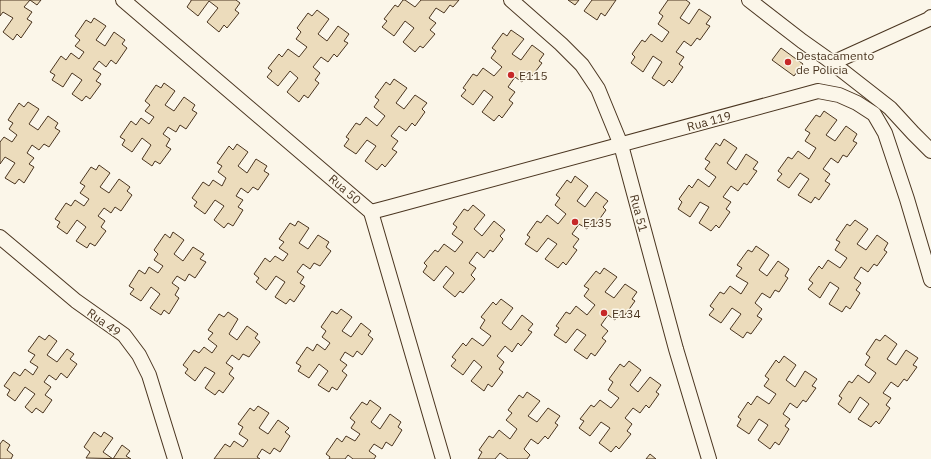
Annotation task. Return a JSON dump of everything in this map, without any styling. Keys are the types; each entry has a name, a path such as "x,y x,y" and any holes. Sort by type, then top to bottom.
{"street":[{"name":"Rua 50","path":"123,0 370,212 443,459"},
{"name":"Rua 51","path":"511,0 561,44 582,65 598,89 621,145 676,349 709,459"},
{"path":"750,0 890,108 931,151"},
{"path":"832,62 931,17"},
{"name":"Rua 119","path":"370,212 818,92 839,94 874,114 885,133 907,199 931,280"},
{"name":"Rua 49","path":"0,237 76,301 124,335 139,356 149,375 175,459"}],"building":[{"path":"0,0 30,0 24,7 32,12 27,19 32,22 21,38 17,34 13,40 3,32 13,18 3,12 0,16"},
{"path":"30,0 41,0 37,5"},
{"path":"191,0 236,0 240,3 235,10 239,13 227,28 224,25 219,32 207,22 218,8 209,1 198,16 187,7"},
{"path":"403,0 415,7 421,0 459,0 453,7 450,5 444,13 436,8 429,18 436,23 430,30 435,34 423,48 420,46 415,52 403,42 414,28 405,21 394,36 382,27 387,21 384,19 395,5 398,7"},
{"path":"568,0 579,0 575,5"},
{"path":"592,0 616,0 605,16 601,13 597,20 584,11"},
{"path":"668,0 686,0 690,3 680,18 689,24 699,9 711,17 706,24 710,26 700,40 697,38 691,46 684,41 676,52 684,57 679,64 683,67 672,83 669,80 664,86 652,78 662,62 653,56 643,72 631,63 635,57 632,54 642,40 645,42 651,34 662,42 669,32 658,24 663,16 659,13"},
{"path":"317,10 329,19 318,34 327,41 338,26 349,34 344,41 348,43 337,57 334,54 328,62 321,57 313,67 320,73 315,80 319,83 308,98 304,95 299,102 287,92 298,78 290,71 278,86 267,77 272,71 268,68 279,54 282,57 288,49 299,57 307,47 296,39 301,32 297,28 308,13 312,16"},
{"path":"94,18 106,26 96,40 105,46 114,32 125,40 122,44 127,48 116,64 111,60 106,67 99,61 93,69 101,74 96,81 101,84 90,99 86,96 82,101 72,94 82,80 72,73 63,87 52,80 55,75 50,72 61,56 66,60 71,53 79,59 84,52 75,46 80,40 75,36 86,20 91,23"},
{"name":"E115","path":"511,30 524,39 512,54 521,60 532,45 544,54 539,61 542,63 532,76 529,74 522,82 515,77 508,87 515,92 509,100 513,103 502,118 499,115 494,121 482,112 493,97 484,90 473,105 461,96 466,90 463,88 473,74 477,76 483,68 494,76 502,67 491,58 496,51 492,48 503,33 507,36"},
{"name":"Destacamento de Policia","path":"781,48 803,64 794,76 772,60"},
{"path":"394,79 407,88 396,103 404,109 415,95 427,103 422,109 425,112 415,126 412,123 406,131 399,126 391,136 398,141 392,149 397,152 385,167 382,164 377,170 365,161 376,146 367,140 356,154 344,146 349,139 346,137 356,123 360,125 366,117 377,126 385,116 374,107 379,100 375,97 386,82 390,85"},
{"path":"164,83 175,91 165,105 174,111 184,97 195,105 192,110 197,113 186,129 180,125 176,132 168,127 163,134 170,139 166,146 171,149 160,164 155,161 152,166 142,159 151,145 142,138 132,152 122,145 125,140 120,137 131,121 136,125 141,118 149,124 154,117 145,111 150,105 145,101 156,85 161,88"},
{"path":"28,102 39,109 29,124 38,130 48,116 58,123 55,128 60,131 49,147 44,144 39,150 32,145 27,153 34,158 29,164 34,167 24,183 19,179 15,184 5,178 15,163 5,157 0,164 0,142 4,137 12,142 17,135 9,129 13,123 8,120 19,103 24,107"},
{"path":"824,111 837,120 826,135 835,141 846,126 857,134 853,141 857,143 847,157 843,155 838,163 831,158 823,169 830,174 825,181 830,184 819,200 815,197 811,203 798,195 809,179 800,173 789,188 777,180 782,174 778,171 788,157 792,159 798,151 809,159 816,148 805,141 810,133 805,130 816,115 820,117"},
{"path":"724,139 737,148 727,163 736,170 746,154 758,162 753,169 757,171 747,185 744,183 738,191 731,186 723,197 731,202 726,209 730,212 719,228 716,225 711,231 699,223 709,207 700,202 690,217 678,209 682,202 679,199 689,185 692,188 698,179 709,187 716,177 705,169 710,162 705,159 716,143 720,146"},
{"path":"237,144 248,152 238,166 247,173 256,159 267,166 264,171 269,174 258,190 253,187 248,193 241,188 236,196 243,200 238,207 243,210 233,226 228,223 224,228 214,220 224,206 215,200 205,214 194,206 197,202 192,198 203,182 209,186 213,180 222,186 226,178 218,172 222,166 217,163 229,146 233,150"},
{"path":"99,165 110,173 100,187 109,193 119,179 130,187 127,191 132,195 121,211 115,207 111,213 104,208 98,216 105,221 101,227 106,231 95,246 90,243 87,248 76,241 86,227 77,220 67,234 57,227 60,222 55,219 66,203 71,206 75,200 84,206 89,199 80,193 85,186 80,183 91,167 96,170"},
{"name":"E135","path":"575,176 588,186 577,201 585,207 596,192 608,201 603,207 606,210 596,224 593,221 587,229 579,224 572,234 579,239 573,247 577,250 566,265 563,262 558,268 545,259 557,244 548,238 537,252 525,244 530,237 527,235 537,221 541,223 547,215 558,224 566,214 555,205 560,198 556,195 567,180 571,183"},
{"path":"473,205 485,215 474,229 482,236 494,221 505,230 500,236 503,239 493,252 490,250 484,258 477,252 469,263 476,268 471,275 475,279 463,293 460,291 455,297 443,287 454,273 446,266 434,281 423,272 427,266 424,263 435,250 438,252 444,244 455,252 463,242 452,234 457,227 453,224 464,209 468,211"},
{"path":"855,220 868,229 857,244 866,250 877,235 888,243 884,250 887,252 877,266 874,264 868,272 861,267 854,278 861,283 856,290 860,293 850,309 846,306 842,312 829,304 839,288 830,282 820,298 808,289 813,283 809,280 819,266 822,269 828,260 840,268 847,258 835,250 840,242 836,240 847,224 850,226"},
{"path":"298,221 309,228 299,243 308,249 318,235 329,242 326,247 331,251 320,266 314,263 310,269 303,264 297,272 304,277 300,283 305,286 294,302 290,299 286,304 275,297 285,282 276,276 266,290 256,282 259,278 254,274 265,258 270,262 275,256 283,261 288,254 279,248 284,242 279,239 290,223 295,226"},
{"path":"173,232 184,240 174,254 183,261 193,247 204,254 200,259 206,262 195,278 189,274 185,281 177,276 172,283 179,288 175,295 179,298 169,314 164,310 161,315 150,308 160,294 151,287 141,301 130,294 134,289 129,286 139,270 145,274 149,267 158,273 163,266 154,260 158,254 154,250 165,234 170,238"},
{"path":"756,246 769,255 759,270 767,276 778,261 789,269 785,276 788,278 779,292 775,290 770,298 762,293 755,303 762,309 757,316 762,319 751,334 747,332 743,338 730,329 741,314 732,308 721,323 709,315 714,309 710,306 720,292 724,294 730,286 741,294 748,283 736,276 742,268 737,265 748,250 752,252"},
{"name":"E134","path":"604,268 617,277 605,292 614,298 625,284 637,292 632,299 635,301 625,315 622,312 615,320 608,315 601,325 608,331 602,338 606,341 595,356 591,353 587,359 574,350 586,335 577,329 566,343 554,335 559,328 556,326 566,312 570,314 576,306 587,315 595,305 584,296 589,289 584,286 596,271 600,274"},
{"path":"501,299 513,308 502,323 511,330 522,315 533,324 528,330 532,332 521,346 518,343 512,352 505,346 497,356 504,362 499,369 503,372 492,387 488,384 484,391 471,381 482,367 474,360 463,375 451,366 456,360 452,357 463,343 466,346 472,338 483,346 491,336 480,328 485,320 481,317 493,302 496,305"},
{"path":"341,309 352,317 342,331 351,337 361,323 371,331 368,335 373,339 362,355 357,351 353,357 345,352 340,360 347,365 342,371 347,375 337,390 332,387 329,392 318,385 328,371 319,364 309,378 298,371 301,366 296,363 307,347 313,351 317,344 325,350 330,343 322,337 326,331 321,327 332,311 337,314"},
{"path":"228,312 238,319 229,334 237,340 247,326 258,334 255,338 260,342 249,357 243,354 239,360 232,355 226,363 233,368 229,374 234,378 223,393 219,390 215,395 205,388 215,373 205,367 195,381 185,373 188,369 183,365 194,350 199,353 204,347 212,353 217,346 208,339 213,333 208,330 219,314 224,317"},
{"path":"49,335 57,341 47,355 57,362 67,349 74,354 70,359 77,364 67,378 61,373 56,380 49,375 44,382 51,387 45,395 52,400 43,413 36,408 32,413 25,407 35,394 25,387 15,401 7,395 10,390 4,386 14,372 20,376 25,369 33,375 38,367 30,362 35,355 28,351 39,336 45,340"},
{"path":"885,335 897,344 887,359 896,365 906,350 918,358 913,365 917,367 907,381 904,379 898,387 891,382 883,393 891,398 886,405 890,408 879,424 876,421 871,427 858,419 869,404 860,397 850,413 838,404 842,398 839,396 849,381 852,383 858,375 869,383 876,373 865,365 870,357 866,354 876,339 880,341"},
{"path":"784,356 796,365 786,380 795,387 805,371 817,379 812,386 816,388 806,402 803,400 797,408 790,403 783,414 790,419 785,426 789,429 779,445 775,442 770,449 758,440 768,425 759,419 749,434 737,426 741,419 738,417 748,402 751,405 757,396 769,404 776,394 764,386 769,379 765,376 776,360 779,363"},
{"path":"629,361 641,370 630,385 638,392 650,377 661,385 656,392 659,394 649,408 646,405 640,413 633,408 625,418 632,424 627,431 631,434 619,449 616,446 611,452 599,443 610,428 601,422 590,436 579,428 584,421 580,419 591,405 594,407 600,400 611,408 619,398 608,390 613,382 609,379 620,364 624,367"},
{"path":"527,392 540,401 528,416 537,422 548,408 560,416 555,423 558,425 548,439 545,436 538,444 531,439 524,449 530,455 527,459 508,459 500,453 495,459 478,459 482,452 479,450 489,436 493,438 499,430 510,439 517,429 506,420 512,413 508,410 519,395 523,398"},
{"path":"370,400 381,408 371,422 380,429 390,414 401,422 398,427 402,430 392,446 386,442 382,449 374,444 369,451 376,456 374,459 353,459 348,455 345,459 329,459 330,457 326,454 337,438 342,442 346,436 355,441 360,434 351,428 355,422 350,418 362,402 367,405"},
{"path":"258,406 269,413 259,428 268,434 278,420 289,428 285,432 290,436 280,452 274,448 270,454 262,449 257,457 260,459 214,459 225,444 230,447 234,441 243,447 248,440 239,434 243,427 238,424 250,408 254,411"},
{"path":"94,432 101,437 104,432 113,438 103,452 112,459 86,458 90,452 84,447"},
{"path":"3,440 10,445 7,450 13,455 11,459 0,459 0,444"},
{"path":"122,445 130,451 126,456 131,459 113,459"},
{"path":"650,454 656,459 646,459"}],"place":[{"name":"Destacamento de Policia","path":"788,62"},
{"name":"E115","path":"511,75"},
{"name":"E135","path":"575,222"},
{"name":"E134","path":"604,313"}]}
